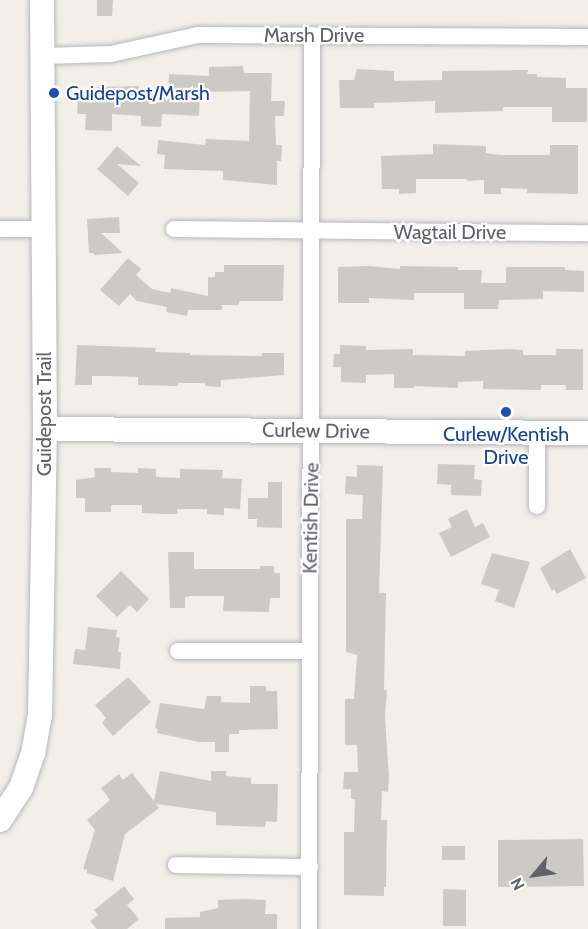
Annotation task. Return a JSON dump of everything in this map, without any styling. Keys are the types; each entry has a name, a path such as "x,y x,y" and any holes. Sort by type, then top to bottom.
{"street":[{"name":"Guidepost Trail","path":"0,820 21,788 33,754 40,716 45,429 42,0"},
{"name":"Marsh Drive","path":"43,56 111,54 198,35 588,37"},
{"name":"Kentish Drive","path":"309,929 312,35"},
{"path":"0,229 42,229"},
{"name":"Wagtail Drive","path":"174,229 588,233"},
{"name":"Curlew Drive","path":"45,429 588,433"},
{"path":"537,433 537,506"},
{"path":"178,651 309,651"},
{"path":"176,865 309,867"}],"building":[{"path":"97,0 113,0 112,16 97,16"},
{"path":"243,66 244,73 272,73 271,101 285,101 284,116 275,116 276,145 282,145 281,161 277,161 277,185 223,180 223,171 164,169 165,155 157,154 158,140 205,145 206,139 249,141 250,91 200,92 199,116 162,114 161,127 141,126 141,116 112,114 112,131 85,130 86,114 77,114 78,98 88,98 88,94 96,94 97,87 139,86 139,92 168,94 169,74 209,76 209,67"},
{"path":"357,69 394,71 394,81 442,80 442,71 528,70 527,74 537,74 537,77 566,78 566,88 587,88 587,122 552,122 552,107 503,107 503,111 435,113 435,101 374,103 374,108 340,108 339,80 354,80"},
{"path":"433,144 486,146 486,153 500,155 550,155 550,145 578,145 578,194 527,193 527,189 501,188 501,194 484,194 484,180 467,181 467,179 416,179 416,193 399,194 399,189 382,189 381,156 433,154"},
{"path":"117,146 141,166 117,164 139,183 128,196 97,169"},
{"path":"119,217 120,233 101,233 123,253 94,255 94,253 89,253 87,219"},
{"path":"128,258 141,269 136,275 152,289 170,293 171,288 208,296 208,277 215,277 215,272 224,272 224,265 284,265 283,301 239,301 239,305 222,305 222,310 188,310 187,316 166,312 167,307 137,301 130,294 119,306 100,290"},
{"path":"369,266 400,269 400,266 458,267 458,270 482,270 481,283 506,283 506,267 565,267 565,270 584,271 584,292 543,291 543,299 499,300 498,309 464,309 464,293 414,293 414,300 369,298 369,303 338,303 338,267"},
{"path":"77,345 156,348 155,352 190,353 190,355 262,356 262,353 284,353 284,375 221,380 221,387 205,386 205,383 178,383 178,386 138,385 138,377 106,376 92,376 92,385 75,385"},
{"path":"340,345 366,346 366,350 413,349 413,355 465,356 465,351 510,349 523,350 523,355 556,355 556,349 583,349 583,390 566,390 566,385 541,385 541,390 483,389 483,381 458,382 458,388 414,386 414,388 394,388 394,374 366,375 366,383 341,382 341,367 333,367 334,354 340,354"},
{"path":"438,464 475,465 474,479 482,480 481,496 451,495 451,485 437,484"},
{"path":"357,465 383,466 379,593 386,593 384,690 387,690 385,717 389,778 388,792 382,791 381,820 387,820 384,896 344,895 344,832 354,832 355,799 351,799 351,789 343,789 344,772 358,772 357,745 345,745 345,699 354,699 357,655 346,652 346,519 362,519 363,495 345,494 346,476 357,477"},
{"path":"94,468 111,468 111,472 138,473 138,468 156,469 156,477 180,478 180,469 223,470 222,478 242,479 240,509 224,508 224,515 207,514 207,509 177,509 178,514 163,514 142,513 142,505 111,505 111,512 85,512 85,498 76,498 76,480 95,477"},
{"path":"268,482 282,482 282,528 257,527 257,519 248,519 248,498 268,498"},
{"path":"467,509 475,527 483,523 490,537 451,557 439,533 452,527 448,519"},
{"path":"570,549 586,578 557,594 554,589 552,591 540,568"},
{"path":"168,552 194,552 194,569 260,569 260,566 274,566 274,573 280,573 280,598 270,598 269,612 223,611 224,596 185,597 185,608 170,608"},
{"path":"492,553 530,562 514,608 495,601 499,590 481,584"},
{"path":"121,571 149,599 137,612 130,605 117,617 96,596"},
{"path":"88,627 117,630 116,637 120,638 118,652 121,652 120,669 73,664 75,649 85,650"},
{"path":"128,677 151,702 113,736 102,723 106,718 95,705"},
{"path":"250,686 266,686 266,691 277,691 278,729 239,730 239,734 229,734 229,752 215,752 215,742 199,742 157,733 158,729 155,728 160,703 204,709 207,696 221,696 221,702 250,703"},
{"path":"160,771 211,781 211,771 226,771 226,776 251,778 251,784 278,784 277,822 266,821 265,827 216,825 216,812 156,804 159,808 125,834 113,881 87,873 87,870 83,869 95,830 87,820 110,800 101,788 119,774 123,780 132,773 154,801"},
{"path":"583,839 584,886 498,887 498,840"},
{"path":"442,846 465,846 465,860 442,860"},
{"path":"124,886 134,899 127,905 139,919 127,929 97,929 90,921 98,915 94,910"},
{"path":"443,889 466,890 466,926 443,926"},
{"path":"218,900 266,900 265,914 277,914 277,929 165,929 165,918 200,917 200,912 218,908"}],"place":[{"name":"Guidepost/Marsh","path":"54,93"},
{"name":"Curlew/Kentish Drive","path":"506,412"}]}
